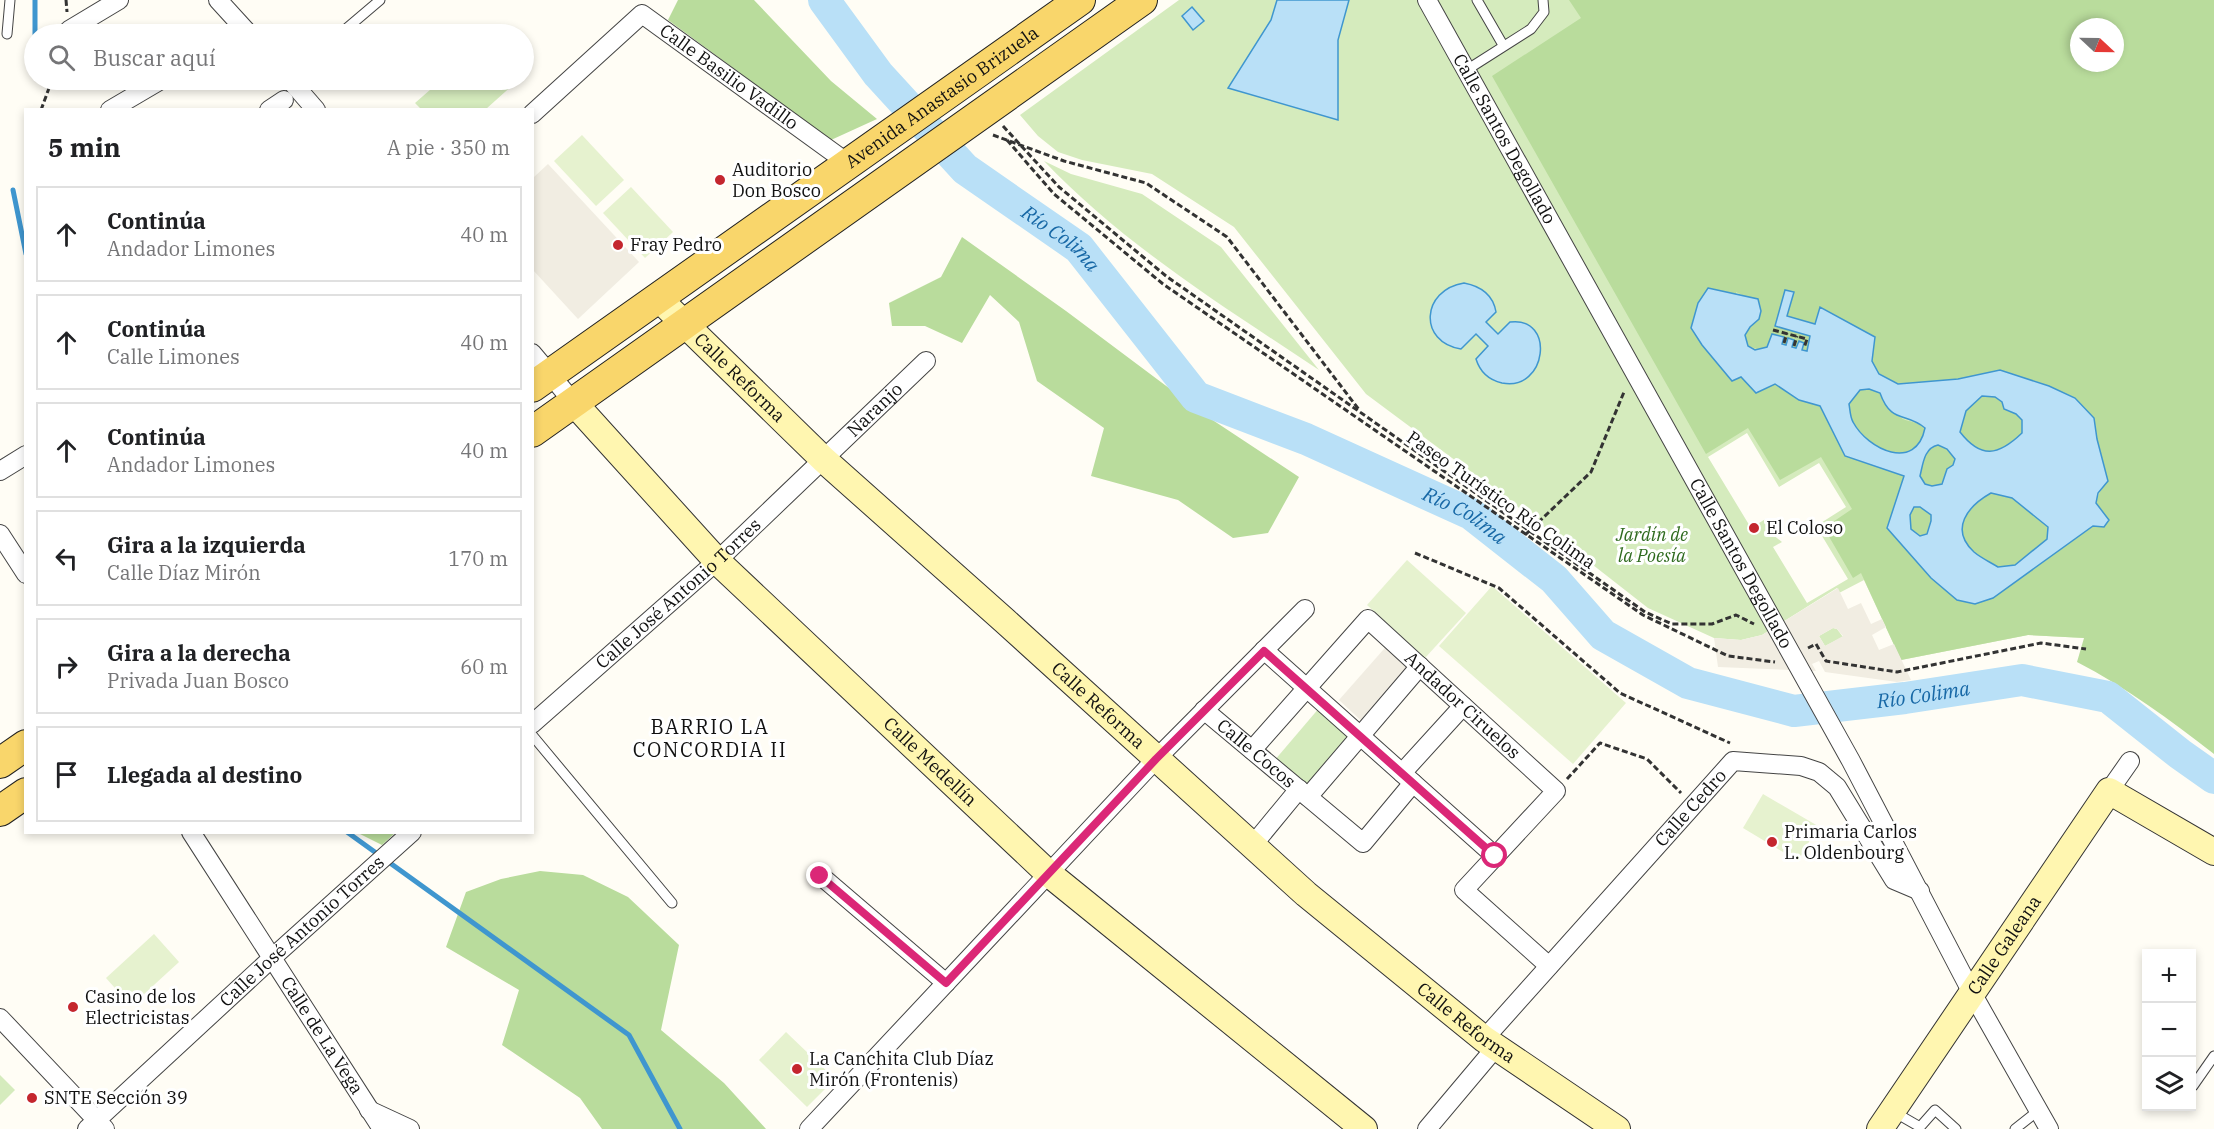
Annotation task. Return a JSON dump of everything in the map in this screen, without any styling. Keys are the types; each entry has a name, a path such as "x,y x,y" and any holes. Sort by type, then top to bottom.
{"main road":[{"name":"Avenida Anastasio Brizuela","path":"539,372 658,298 1080,0"},
{"name":"Avenida Anastasio Brizuela","path":"534,431 890,177 984,126 1142,0"},
{"path":"0,763 24,746"},
{"path":"0,811 24,794"}],"street":[{"path":"79,24 118,0"},
{"path":"218,0 240,24"},
{"name":"Calle Santos Degollado","path":"1426,0 1792,654 1851,761 1972,993 2049,1129"},
{"name":"Calle Basilio Vadillo","path":"534,112 642,14 856,158"},
{"path":"113,108 144,90"},
{"path":"299,90 314,108"},
{"name":"Calle Reforma","path":"658,298 823,459 1306,894 1490,1043 1617,1129"},
{"name":"Naranjo","path":"823,459 926,361"},
{"name":"Calle Medellín","path":"539,372 574,403 717,561 1048,873 1364,1129"},
{"path":"0,471 24,456"},
{"name":"Calle José Antonio Torres","path":"534,722 717,561 823,459"},
{"path":"0,534 24,571"},
{"path":"809,1129 1156,759 1305,609"},
{"name":"Andador Ciruelos","path":"1306,688 1368,619 1556,791"},
{"path":"1264,651 1495,856"},
{"path":"1252,846 1360,736 1420,666"},
{"path":"1252,750 1306,688"},
{"path":"1408,778 1463,706"},
{"name":"Calle Cocos","path":"1204,710 1363,843 1408,778"},
{"name":"Calle Cedro","path":"1426,1129 1550,966 1733,761 1801,766 1819,772 1837,787 1894,880 1920,891"},
{"name":"Calle Galeana","path":"1886,1120 2130,761"},
{"path":"1550,966 1464,890 1556,791"},
{"path":"2109,791 2214,852"},
{"name":"Calle de La Vega","path":"193,834 369,1110 410,1129"},
{"name":"Calle José Antonio Torres","path":"96,1126 272,958 410,834"},
{"path":"820,876 946,983"},
{"path":"0,1018 96,1126"},
{"path":"369,1110 382,1129"}],"lane":[{"path":"8,34 10,0"},
{"path":"352,24 380,0"},
{"path":"1477,0 1503,45"},
{"path":"1465,71 1531,29 1544,12 1543,0"},
{"path":"534,737 672,903"},
{"path":"2196,1082 2214,1056"},
{"path":"1886,1120 1920,1127 1935,1110 1956,1129"},
{"path":"2015,1129 2039,1110"}],"path":[{"path":"42,108 48,90"},
{"name":"Paseo Turístico Río Colima","path":"984,126 1007,140 1023,146 1146,183 1227,237 1372,426"},
{"path":"984,126 1006,127 1059,187 1166,276 1645,612 1672,624 1712,624 1736,615 1792,654"},
{"name":"Paseo Turístico Río Colima","path":"1007,140 1054,194 1163,284 1643,615 1728,656 1780,662 1816,644 1826,661 1896,672 2041,643 2086,649"},
{"path":"1773,330 1807,339 1804,348"},
{"path":"1784,343 1787,333"},
{"path":"1794,345 1797,336"},
{"path":"1525,534 1591,472 1628,384"},
{"path":"1415,553 1499,588 1620,693 1734,745"},
{"path":"1556,791 1600,743 1647,759 1693,804"}],"green space":[{"path":"678,0 754,0 831,81 877,119 831,140 668,20"},
{"name":"Jardín de la Poesía","path":"1179,0 2214,0 2214,686 2084,638 2028,635 1901,660 1864,580 1839,593 1837,588 1762,635 1741,640 1714,638 1648,608 1538,522 1366,394 1234,227 1152,174 1082,160 1058,152 1038,136 1020,115","holes":["1747,433 1779,487 1819,463 1846,507 1816,526 1848,579 1807,603 1773,547 1782,542 1767,530 1776,525 1767,518 1751,528 1708,457"]},
{"path":"1569,0 2214,0 2214,754 2130,693 2077,662 2084,638 2028,635 1901,660 1861,573 1853,578 1824,528 1852,509 1821,457 1780,480 1748,428 1706,454 1492,76 1581,18","holes":["1785,291 1793,293 1787,316 1815,324 1821,307 1872,361 1879,374 1898,384 1958,379 2000,370 2094,419 2108,481 2099,493 2097,503 2103,527 2093,526 1957,600 1931,578 1887,528 1904,476 1845,456 1820,406 1799,400 1775,384 1756,393 1741,377 1736,292 1758,303 1760,310 1759,318 1745,335 1748,346 1760,350 1767,347 1771,339 1786,345 1794,340 1792,347 1797,349 1799,341 1804,342 1802,350 1807,351 1811,336 1775,326"]},
{"path":"430,90 507,90 487,108 420,108 415,103"},
{"path":"582,135 624,180 596,206 554,161"},
{"path":"1044,161 1071,174 1142,194 1221,247 1319,370 1211,298 1141,247 1107,220"},
{"path":"631,187 673,232 645,258 603,213"},
{"path":"962,237 1205,415 1299,477 1268,533 1233,538 1178,500 1091,476 1104,428 1037,381 1019,322 990,295 962,343 925,326 892,326 889,303 941,277"},
{"path":"1869,389 1880,393 1886,404 1899,417 1925,429 1920,442 1912,450 1902,453 1891,452 1869,441 1860,432 1852,420 1849,404 1860,390"},
{"path":"1982,396 1995,397 2002,402 2004,409 2016,414 2022,420 2022,433 1997,450 1982,450 1975,447 1959,432 1966,411"},
{"path":"1938,445 1947,449 1955,459 1953,465 1947,469 1941,484 1932,486 1925,484 1920,476 1927,453"},
{"path":"1991,493 2012,498 2048,527 2047,539 2015,565 1998,567 1974,552 1966,543 1963,535 1964,519 1975,505"},
{"path":"1914,507 1920,507 1931,515 1932,521 1927,534 1920,536 1911,529 1910,515"},
{"path":"1407,560 1466,613 1425,658 1367,605"},
{"path":"1492,586 1626,703 1573,764 1439,646"},
{"path":"1833,628 1837,629 1843,637 1825,646 1819,636"},
{"path":"1320,707 1354,736 1307,790 1274,761"},
{"path":"1763,794 1818,826 1798,861 1743,828"},
{"path":"360,834 394,834 382,845"},
{"path":"540,871 583,875 628,897 679,945 661,1030 724,1083 766,1129 602,1129 580,1098 502,1045 519,990 446,947 466,892 501,879"},
{"path":"154,934 179,962 131,1006 106,978"},
{"name":"La Canchita Club Díaz Mirón (Frontenis)","path":"786,1032 835,1079 807,1107 759,1060"},
{"path":"0,1075 15,1090 0,1105"}],"shaded area":[{"path":"548,164 639,262 578,319 534,271 534,177"},
{"path":"1838,588 1848,609 1861,603 1871,624 1882,619 1886,627 1872,635 1879,650 1894,644 1911,680 1897,682 1825,672 1819,661 1812,664 1816,671 1718,667 1714,638 1741,640 1762,635","holes":["1833,628 1843,636 1825,646 1819,636"]},
{"path":"1391,641 1420,666 1368,727 1339,700"}],"water":[{"path":"1277,0 1349,0 1338,40 1338,120 1228,88 1271,20"},
{"path":"1192,7 1204,21 1193,30 1182,16"},
{"path":"1464,283 1485,292 1492,300 1496,312 1486,322 1498,334 1510,322 1525,323 1534,330 1540,341 1540,354 1529,376 1517,383 1502,383 1486,375 1476,359 1488,346 1476,334 1461,349 1437,337 1430,316 1433,305 1439,295"},
{"path":"1708,288 1758,299 1761,311 1759,319 1745,335 1748,346 1755,350 1767,347 1772,334 1784,337 1782,344 1786,345 1788,338 1794,340 1792,347 1796,348 1799,341 1804,343 1802,350 1807,351 1810,336 1775,326 1785,290 1794,292 1787,316 1815,324 1820,307 1875,337 1872,361 1879,374 1898,384 1958,379 2000,370 2049,386 2075,398 2094,418 2108,481 2098,493 2096,503 2109,520 2104,527 2093,526 1993,598 1975,604 1957,600 1931,578 1887,528 1904,476 1845,456 1820,406 1799,400 1775,384 1756,393 1741,377 1732,381 1691,328 1698,303","holes":["1869,389 1880,393 1884,403 1894,413 1925,428 1920,442 1912,450 1902,453 1891,452 1869,441 1852,420 1849,404 1860,390","1982,396 1995,397 2002,402 2004,409 2016,414 2022,420 2022,433 1997,450 1990,451 1975,447 1960,432 1966,411","1938,445 1947,449 1955,459 1953,465 1947,469 1942,484 1932,486 1925,484 1920,476 1925,457 1933,447","1991,493 2012,498 2048,527 2047,539 2015,565 1998,567 1974,552 1963,535 1964,519 1975,504","1914,507 1920,507 1931,515 1927,534 1920,536 1911,529 1910,515"]}],"waterway":[{"path":"35,0 35,24"},
{"name":"Río Colima","path":"824,0 878,74 965,169 1079,248 1196,397 1306,439 1471,514 1554,579 1603,635 1688,683 1794,711 1905,698 2022,680 2108,697 2214,778"},
{"path":"13,190 24,244"},
{"path":"350,834 629,1035 680,1129"}],"place":[{"name":"Auditorio Don Bosco","path":"720,180"},
{"name":"Fray Pedro","path":"618,245"},
{"name":"El Coloso","path":"1754,528"},
{"name":"Primaria Carlos L. Oldenbourg","path":"1772,842"},
{"name":"Casino de los Electricistas","path":"73,1007"},
{"name":"La Canchita Club Díaz Mirón (Frontenis)","path":"797,1069"},
{"name":"SNTE Sección 39","path":"32,1098"}],"district":[{"name":"BARRIO LA CONCORDIA II","path":"710,738"}],"route":[{"path":"820,876 946,983 1156,759 1264,651 1495,856"}]}
